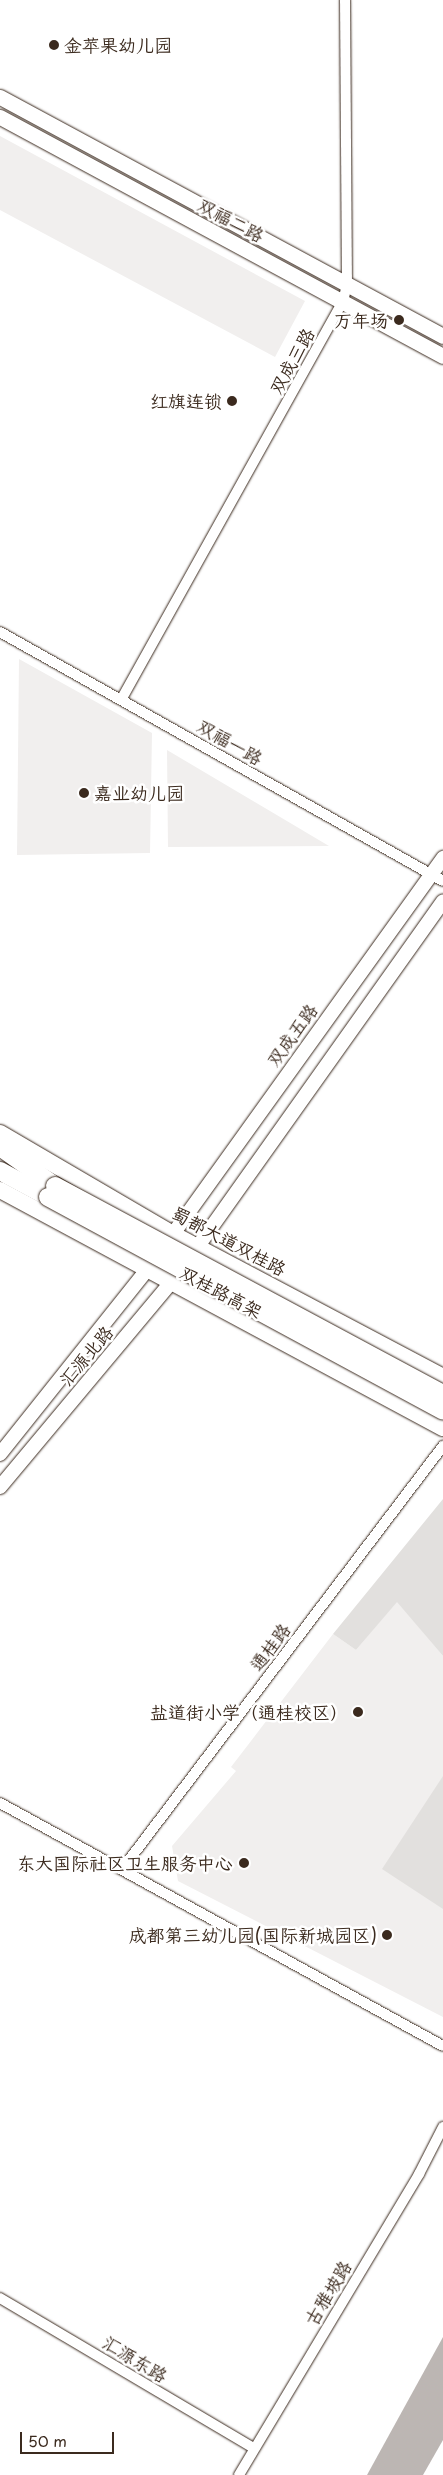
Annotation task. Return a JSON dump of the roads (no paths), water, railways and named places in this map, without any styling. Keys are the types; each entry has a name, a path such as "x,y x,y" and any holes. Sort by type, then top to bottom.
{"highway":[{"path":"0,1147 52,1191"},
{"name":"双桂路高架","path":"0,1156 52,1191 443,1411"},
{"path":"0,1172 52,1191"},
{"name":"双桂路高架","path":"52,1191 443,1394"}],"main road":[{"name":"双福二路","path":"0,97 443,336"},
{"name":"双福二路","path":"0,117 443,356"},
{"name":"蜀都大道双桂路","path":"0,1133 173,1234 443,1377"},
{"path":"0,1190 443,1428"}],"street":[{"name":"双成三路","path":"122,700 343,302 347,285 345,0"},
{"name":"双福一路","path":"0,632 443,881"},
{"name":"双成五路","path":"173,1234 443,858"},
{"path":"197,1247 443,902"},
{"name":"汇源北路","path":"0,1454 149,1269 173,1234"},
{"name":"汇源北路","path":"0,1487 172,1282 197,1247"},
{"name":"通桂路","path":"123,1868 443,1446"},
{"path":"0,1803 123,1868 443,2046"},
{"name":"古雅坡路","path":"239,2475 419,2174 443,2127"},
{"name":"汇源东路","path":"0,2298 254,2448"}],"place":[{"name":"金苹果幼儿园","path":"54,45"},
{"name":"万年场","path":"399,320"},
{"name":"红旗连锁","path":"232,401"},
{"name":"嘉业幼儿园","path":"84,793"},
{"name":"盐道街小学（通桂校区）","path":"358,1712"},
{"name":"东大国际社区卫生服务中心","path":"244,1863"},
{"name":"成都第三幼儿园(国际新城园区)","path":"387,1935"}]}
